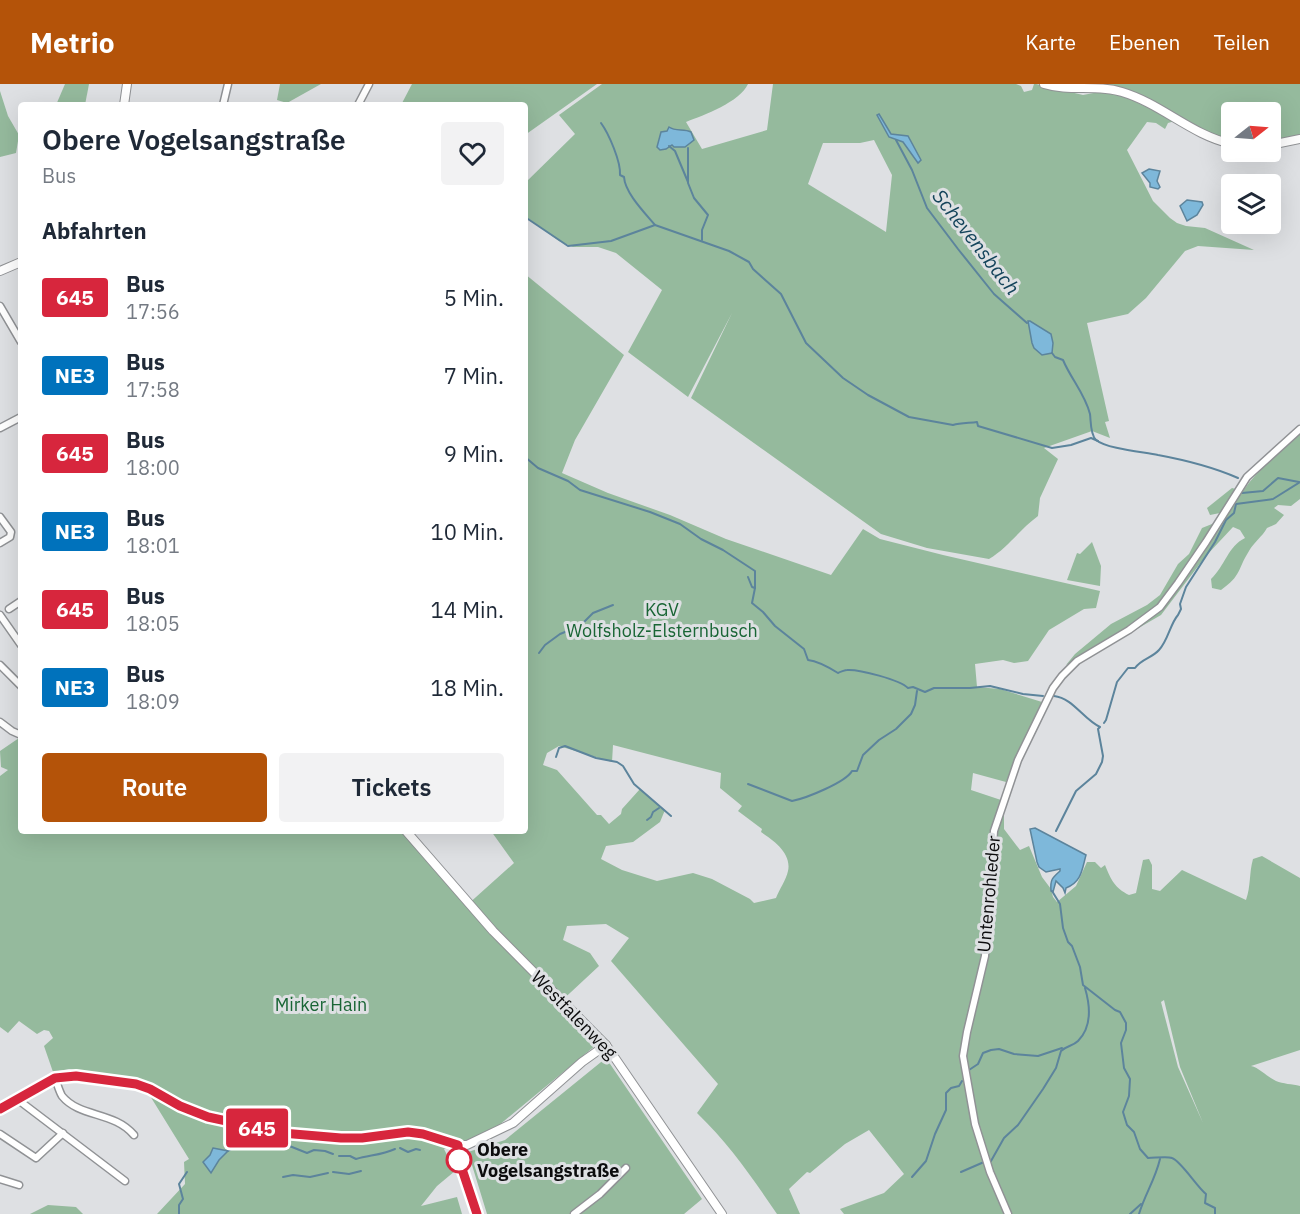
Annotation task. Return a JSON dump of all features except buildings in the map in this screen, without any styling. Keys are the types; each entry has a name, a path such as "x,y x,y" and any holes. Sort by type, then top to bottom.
{"street":[{"path":"124,102 127,84"},
{"path":"224,102 228,84"},
{"path":"360,102 369,84"},
{"path":"1044,84 1063,88 1123,92 1155,107 1205,136 1221,141"},
{"path":"1281,143 1300,139"},
{"path":"0,271 18,263"},
{"path":"0,306 18,337"},
{"path":"0,428 18,419"},
{"name":"Untenrohleder","path":"1008,1214 990,1172 975,1124 963,1056 985,956 994,831 1018,760 1053,688 1062,676 1077,661 1129,630 1160,607 1195,559 1247,477 1300,429"},
{"path":"0,517 11,532 10,537 0,543"},
{"path":"18,603 3,613 18,640"},
{"path":"0,665 18,683"},
{"path":"0,722 18,734"},
{"name":"Westfalenweg","path":"409,834 493,931 606,1045 722,1214"},
{"path":"0,1109 55,1078 76,1076 136,1084 208,1117 282,1133 362,1138 408,1132 423,1134 458,1145 467,1145 513,1123 582,1062 606,1045"},
{"path":"55,1078 62,1096 79,1108 116,1120 134,1135"},
{"path":"17,1099 125,1181"},
{"path":"0,1134 36,1158 63,1133"},
{"path":"458,1145 460,1163 477,1214"},
{"path":"574,1214 600,1194 626,1168"},
{"path":"0,1179 19,1185"}],"green space":[{"path":"65,84 89,84 86,102 57,102"},
{"path":"280,84 321,84 289,102 277,100"},
{"path":"412,84 597,84 528,133 528,102 403,102"},
{"path":"602,84 748,84 744,91 730,102 686,122 702,149 767,130 773,84 1016,84 1021,86 1024,92 1032,90 1036,84 1083,95 1104,91 1124,96 1175,121 1168,123 1165,129 1156,123 1147,122 1127,150 1153,201 1177,223 1205,228 1254,250 1198,246 1185,251 1146,298 1128,314 1087,323 1109,421 1105,422 1110,438 1092,431 1044,448 1058,459 1040,498 1038,516 989,559 927,548 881,534 691,398 732,313 688,397 628,352 662,290 616,253 598,247 573,247 559,241 528,218 528,180 575,134 559,115","holes":["874,140 892,175 886,232 808,184 823,143 860,143"]},
{"path":"1101,84 1300,84 1300,136 1281,141 1281,102 1221,102 1221,139 1199,130 1145,97 1117,86"},
{"path":"0,91 8,116 18,133 18,141 16,153 0,157"},
{"path":"528,276 624,355 575,440 562,473 726,539 831,575 863,529 880,539 1100,591 1096,608 1084,609 1049,630 1028,661 1014,663 1003,660 975,664 977,687 1000,689 1042,702 1006,782 973,773 971,790 1001,800 990,830 981,960 964,1033 969,1032 988,959 997,831 1004,811 1004,829 1020,850 1029,846 1042,877 1057,902 1076,886 1087,862 1095,862 1101,868 1105,865 1120,889 1129,895 1136,893 1143,860 1149,859 1152,865 1152,889 1160,891 1182,870 1246,900 1253,859 1262,856 1300,878 1300,1050 1251,1066 1276,1081 1300,1086 1300,1214 844,1214 840,1209 884,1193 904,1174 869,1130 845,1144 810,1173 807,1172 789,1189 800,1214 777,1214 730,1149 697,1113 718,1084 611,961 629,938 606,924 567,926 563,940 590,953 599,966 556,1006 596,1045 492,1131 444,1149 455,1171 437,1186 421,1206 457,1197 462,1214 157,1214 185,1184 184,1162 189,1159 139,1078 69,1069 53,1072 44,1046 53,1038 49,1031 44,1030 37,1034 19,1021 8,1033 0,1027 0,776 8,770 1,767 0,751 18,739 18,834 404,834 466,906 514,863 493,834 528,834","holes":["613,745 721,773 720,788 742,806 738,811 762,829 761,832 771,839 787,858 788,871 776,898 754,903 712,879 693,873 657,881 622,870 601,859 606,846 633,842 660,822 665,810 640,789 622,809 621,814 609,824 601,815 597,815 557,770 543,765 547,753 559,746 612,762","1164,1000 1180,1067 1203,1123 1178,1067 1161,1002","213,1148 226,1150 211,1172 203,1162"]},
{"path":"1300,432 1300,499 1291,506 1278,505 1274,508 1284,515 1276,524 1267,528 1253,545 1233,580 1221,590 1212,588 1211,579 1234,546 1245,538 1240,530 1233,527 1205,557 1161,615 1066,665 1075,654 1111,624 1147,605 1160,595 1178,564 1189,554 1202,528 1217,522 1220,513 1210,515 1207,508 1232,488 1243,491 1263,467"},
{"path":"1092,542 1101,566 1100,586 1067,580 1077,553 1080,554"},
{"path":"606,1058 702,1199 684,1214 487,1214 468,1152 505,1140"},
{"path":"48,1205 76,1207 83,1214 30,1214"}],"water":[{"path":"879,114 891,134 908,136 921,160 918,163 903,142 889,137 877,115"},
{"path":"669,127 691,132 694,140 685,147 672,145 660,150 657,147 661,132 667,131"},
{"path":"1149,169 1160,171 1157,181 1160,187 1158,189 1150,187 1150,183 1142,173"},
{"path":"1187,200 1202,202 1203,205 1197,215 1187,221 1180,206"},
{"path":"1028,321 1051,334 1052,353 1042,355 1034,348"},
{"path":"1035,828 1086,855 1078,879 1066,888 1065,893 1056,881 1053,892 1051,891 1052,880 1060,869 1046,872 1039,867 1030,829"},
{"path":"213,1148 228,1151 211,1173 203,1162"}],"waterway":[{"path":"601,123 614,148 620,175 624,177 628,190 641,209 655,225"},
{"name":"Schevensbach","path":"896,140 912,170 927,208 994,294 1027,323"},
{"path":"669,146 675,151 688,182"},
{"path":"688,148 688,183 694,198 708,215 702,230 702,240"},
{"path":"528,219 568,246 611,241 655,225 729,251 749,262 753,269 781,294 806,343 843,378 868,395 909,417 953,425 977,422 978,426 1052,448 1071,445 1091,438 1098,441"},
{"name":"Schevensbach","path":"1052,353 1063,360 1085,400 1096,440 1117,448 1199,464 1238,478"},
{"path":"528,460 538,468 568,481 580,490 680,524 755,571 752,603 775,626 804,649 808,660 838,673 847,670 869,673 925,692 934,688 990,686 1043,696"},
{"name":"Schevensbach","path":"1242,493 1263,491 1278,478 1299,482"},
{"path":"1104,723 1117,682 1128,668 1135,668 1162,646 1181,609 1180,604 1186,587 1215,542 1226,520 1234,513 1236,504 1273,499 1300,482"},
{"path":"748,577 752,587 755,588"},
{"path":"539,653 545,645 560,634 580,626 593,613 613,605"},
{"path":"748,784 792,801 834,785 852,771 857,771 863,755 911,714 917,691"},
{"path":"1054,696 1067,701 1100,727 1098,729 1103,756 1096,774 1076,791 1056,831"},
{"path":"556,757 559,748 565,746 596,758 617,762 623,766 634,784 671,816"},
{"path":"647,820 659,808"},
{"path":"1052,891 1060,904 1063,928 1080,967 1083,985 1120,1012 1126,1023 1121,1043 1124,1068 1130,1079 1129,1096 1123,1112 1127,1125 1134,1132 1140,1149 1148,1158 1170,1157 1180,1164 1206,1194 1205,1203 1215,1208 1215,1214"},
{"path":"991,1161 1004,1138 1018,1125 1043,1089 1056,1068 1061,1051 1076,1043 1083,1035 1089,1016 1085,988"},
{"path":"969,1070 978,1064 983,1053 991,1050 999,1049 1014,1054 1038,1056 1062,1048"},
{"path":"912,1177 926,1161 946,1110 946,1093 951,1088 959,1086 962,1081"},
{"path":"228,1151 245,1141 253,1140 282,1143 307,1153 314,1150 333,1154"},
{"path":"400,1148 408,1152 420,1150"},
{"path":"339,1156 350,1156 356,1159 395,1149"},
{"path":"1139,1214 1160,1159"},
{"path":"961,1172 984,1162"},
{"path":"333,1172 349,1174 361,1171"},
{"path":"179,1214 179,1205 183,1199 179,1184 187,1172"},
{"path":"283,1177 293,1175 310,1177 328,1173"},
{"path":"1130,1214 1141,1204"}],"bus line":[{"name":"645","path":"0,1109 41,1084 65,1075 136,1084 208,1117 282,1133 341,1138 362,1138 408,1132 423,1134 458,1145 462,1173 477,1214"}],"place":[{"name":"Obere Vogelsangstraße","path":"459,1160"}],"park label":[{"name":"KGV Wolfsholz-Elsternbusch","path":"662,620"},
{"name":"Mirker Hain","path":"321,1005"}]}
